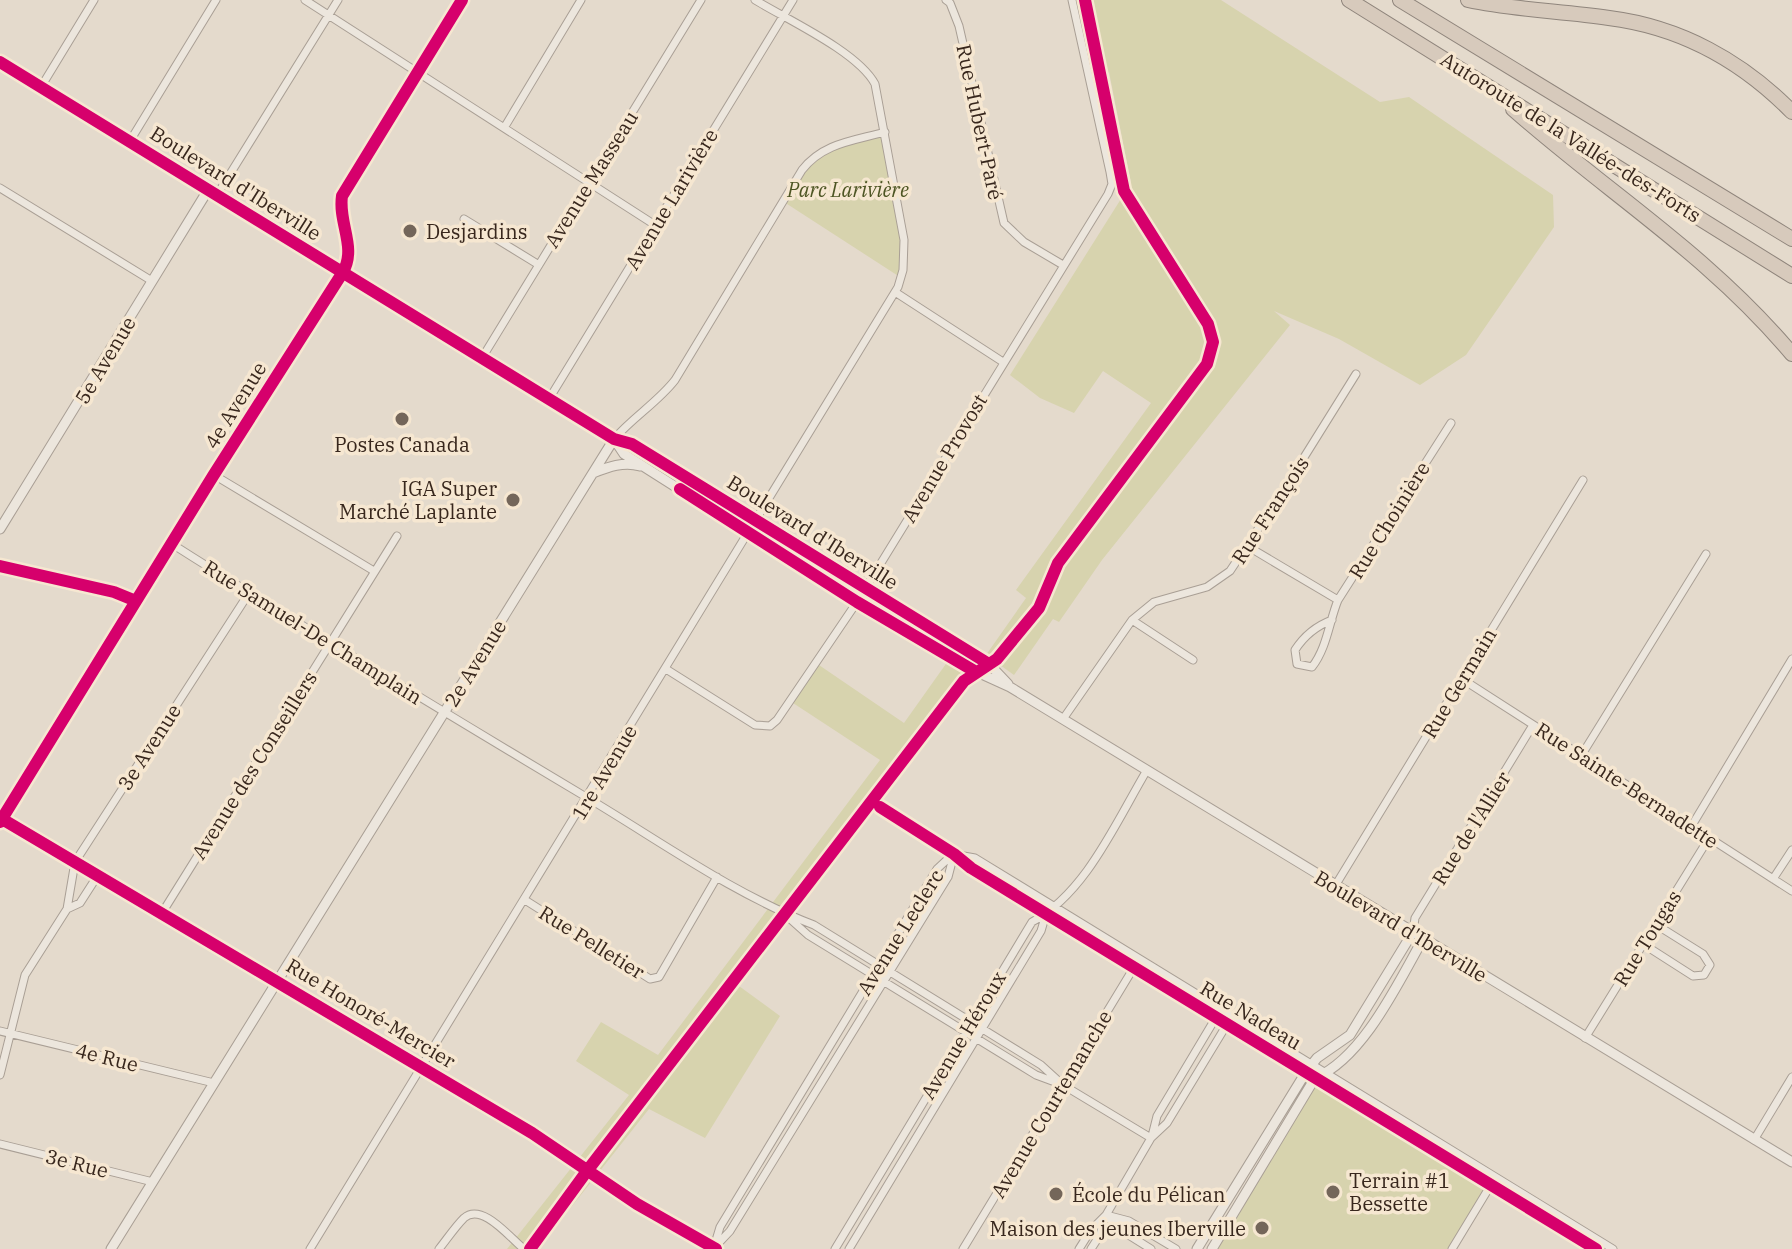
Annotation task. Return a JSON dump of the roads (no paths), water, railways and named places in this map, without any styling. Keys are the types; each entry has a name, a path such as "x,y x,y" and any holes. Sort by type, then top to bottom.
{"highway":[{"name":"Autoroute de la Vallée-des-Forts","path":"1349,0 1792,276"},
{"name":"Autoroute de la Vallée-des-Forts","path":"1400,0 1792,239"},
{"path":"1468,0 1619,19 1675,34 1736,64 1792,112"},
{"path":"1483,82 1552,144 1640,210 1714,272 1792,354"}],"street":[{"path":"41,87 94,0"},
{"path":"130,141 216,0"},
{"path":"305,0 655,225"},
{"name":"5e Avenue","path":"0,529 152,281 338,0"},
{"name":"4e Avenue","path":"1,820 348,265 350,249 341,219 342,196 462,0"},
{"path":"504,128 581,0"},
{"name":"Avenue Masseau","path":"482,358 701,0"},
{"name":"1re Avenue","path":"310,1249 895,292 903,270 904,240 875,84 851,57 755,0"},
{"name":"Avenue Larivière","path":"549,399 793,0"},
{"name":"Rue Hubert-Paré","path":"946,0 959,26 1004,223 1024,242 1063,265"},
{"name":"Avenue Provost","path":"666,669 755,725 770,726 777,720 857,602 1111,186 1072,0"},
{"name":"Boulevard d'Iberville","path":"0,62 614,439 632,444 989,664 1010,687"},
{"name":"2e Avenue","path":"111,1249 614,439 675,380 811,159 824,149 885,132"},
{"path":"0,188 152,281"},
{"path":"464,219 539,265"},
{"path":"895,292 1003,362"},
{"name":"Rue François","path":"1063,719 1132,620 1154,602 1207,587 1230,571 1356,374"},
{"name":"Rue Choinière","path":"1332,620 1320,624 1301,640 1295,650 1297,664 1312,667 1318,659 1332,620 1338,600 1451,423"},
{"name":"Boulevard d'Iberville","path":"614,439 624,454 857,602 977,672 1010,687 1792,1162"},
{"path":"593,473 632,463 646,468"},
{"path":"214,475 374,571"},
{"name":"Rue Germain","path":"1335,886 1583,480"},
{"name":"Avenue des Conseillers","path":"162,913 397,536"},
{"name":"Rue Samuel-De Champlain","path":"172,544 717,877 785,914 814,925 1041,1065 1063,1085"},
{"path":"1247,546 1338,600"},
{"path":"1581,756 1706,554"},
{"path":"0,566 114,592 136,601"},
{"name":"3e Avenue","path":"0,1075 28,967 67,909 75,862 249,593"},
{"path":"1132,620 1193,660"},
{"path":"1691,827 1792,659"},
{"name":"Rue Sainte-Bernadette","path":"1462,679 1792,891"},
{"name":"Rue de l'Allier","path":"1413,932 1415,918 1533,725"},
{"name":"Avenue Héroux","path":"835,1249 1032,922 1055,908 1079,883 1147,770"},
{"path":"880,807 954,854"},
{"name":"Rue Honoré-Mercier","path":"1,820 422,1067 532,1133 637,1204 715,1248"},
{"name":"Rue Tougas","path":"1585,1038 1709,838"},
{"path":"1773,879 1792,850"},
{"name":"Rue Nadeau","path":"954,854 975,858 1139,959 1491,1186 1613,1249"},
{"name":"Rue Nadeau","path":"954,854 971,868 1134,968 1219,1013"},
{"name":"Avenue Leclerc","path":"715,1248 720,1227 873,974 937,869 954,854"},
{"name":"Avenue Leclerc","path":"715,1248 730,1231 948,877 954,854"},
{"name":"3e Avenue","path":"67,909 80,903 98,875"},
{"name":"Rue Pelletier","path":"525,900 650,979 659,977 717,877"},
{"name":"Rue Samuel-De Champlain","path":"785,914 808,935 1036,1075 1063,1085 1151,1138"},
{"name":"Avenue Héroux","path":"849,1249 1041,931 1046,914"},
{"path":"1643,944 1693,976 1704,975 1710,965 1703,954 1655,924"},
{"path":"1197,1249 1311,1071 1350,1035 1413,932"},
{"path":"1311,1071 1325,1073 1356,1045 1391,996 1423,939"},
{"name":"Avenue Courtemanche","path":"963,1249 1139,959"},
{"path":"1379,989 1391,996"},
{"path":"1079,1249 1106,1215 1151,1138 1157,1116 1219,1013"},
{"path":"1151,1138 1167,1123 1230,1020"},
{"name":"4e Rue","path":"0,1031 214,1083"},
{"path":"832,1043 842,1049"},
{"path":"1212,1249 1311,1071"},
{"name":"Rue Nadeau","path":"1325,1073 1496,1178 1596,1249"},
{"path":"1754,1140 1792,1077"},
{"name":"3e Rue","path":"0,1144 153,1182"},
{"path":"887,1162 898,1168"},
{"path":"1452,1249 1496,1178"},
{"path":"747,1182 756,1188"},
{"path":"439,1249 467,1216 475,1213 485,1216 524,1249"},
{"path":"1091,1249 1100,1235 1106,1215"},
{"path":"1106,1215 1119,1229 1151,1249"},
{"path":"1106,1215 1129,1221 1176,1249"}],"place":[{"name":"Desjardins","path":"410,231"},
{"name":"Postes Canada","path":"402,419"},
{"name":"IGA Super Marché Laplante","path":"513,500"},
{"name":"Terrain #1 Bessette","path":"1333,1192"},
{"name":"École du Pélican","path":"1056,1194"},
{"name":"Maison des jeunes Iberville","path":"1262,1228"}],"park label":[{"name":"Parc Larivière","path":"848,189"}]}
